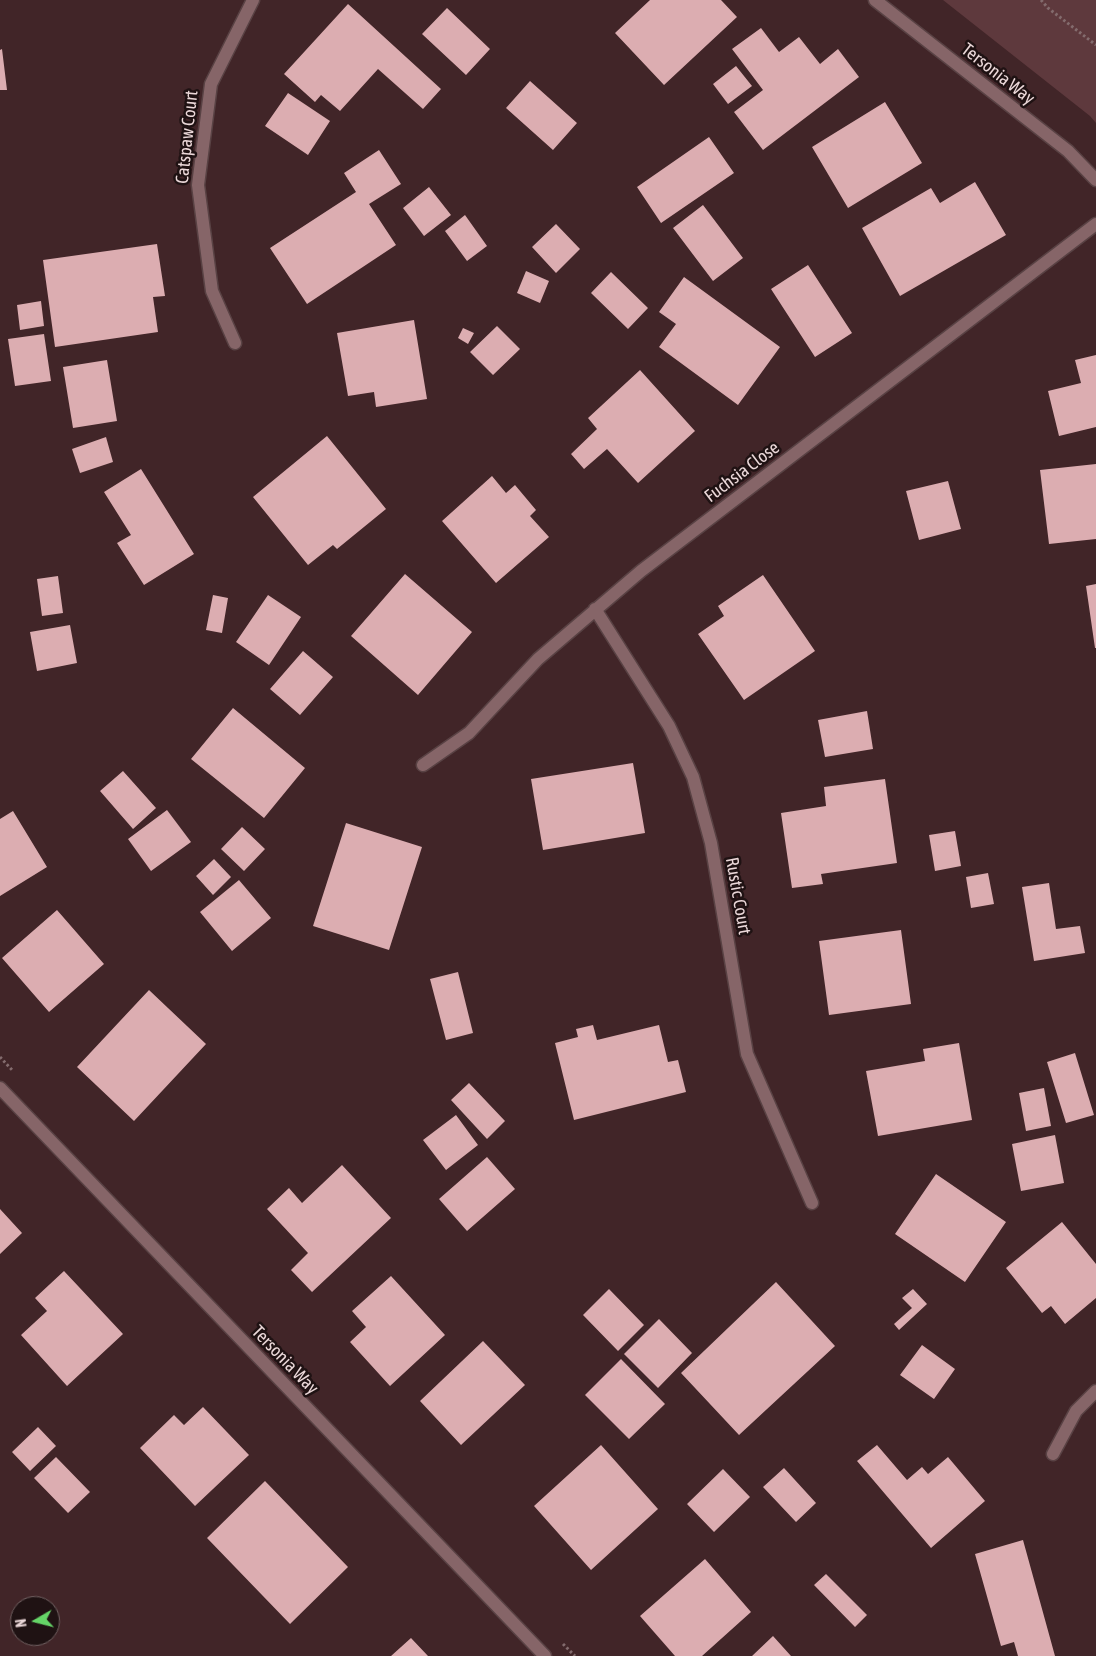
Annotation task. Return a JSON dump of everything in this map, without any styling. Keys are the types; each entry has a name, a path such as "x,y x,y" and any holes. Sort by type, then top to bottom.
{"street":[{"name":"Catspaw Court","path":"235,343 212,291 198,186 211,84 253,0"},
{"name":"Tersonia Way","path":"875,0 1068,151 1096,180"},
{"name":"Fuchsia Close","path":"423,764 469,733 538,659 641,571 1096,224"},
{"name":"Rustic Court","path":"595,609 669,726 693,777 711,843 747,1054 812,1203"},
{"name":"Tersonia Way","path":"0,1088 545,1656"},
{"path":"1053,1454 1076,1411 1096,1391"}],"path":[{"path":"1041,0 1048,8 1096,45"}],"shaded area":[{"path":"943,0 1096,0 1096,123 1090,116"}],"building":[{"path":"650,0 721,0 737,17 664,85 615,33"},
{"path":"348,4 441,89 423,109 378,69 340,111 321,95 315,102 284,74"},
{"path":"447,8 490,49 466,75 422,34"},
{"path":"761,28 779,52 799,37 820,64 838,49 859,77 763,150 734,112 763,90 732,49"},
{"path":"2,49 7,90 0,90 0,50"},
{"path":"736,66 752,86 728,104 713,84"},
{"path":"530,81 577,123 553,150 506,108"},
{"path":"288,93 330,121 308,155 265,126"},
{"path":"885,102 922,163 848,208 812,147"},
{"path":"709,137 734,173 661,223 637,187"},
{"path":"379,150 401,184 369,204 396,245 307,304 270,248 356,192 344,173"},
{"path":"975,182 1006,235 900,296 862,228 931,188 940,203"},
{"path":"429,187 451,215 424,236 403,208"},
{"path":"703,205 743,258 713,281 673,228"},
{"path":"465,215 487,246 467,261 445,231"},
{"path":"556,224 580,249 556,273 532,247"},
{"path":"157,244 165,296 153,297 158,332 55,347 43,260"},
{"path":"808,265 852,333 815,357 771,289"},
{"path":"526,271 549,281 540,303 517,293"},
{"path":"611,272 648,308 628,329 591,293"},
{"path":"684,277 780,347 738,405 659,347 676,324 659,312"},
{"path":"41,301 44,326 20,330 17,305"},
{"path":"414,320 427,399 376,407 374,392 348,396 337,333"},
{"path":"497,326 520,349 493,375 470,352"},
{"path":"463,328 474,333 468,344 458,338"},
{"path":"44,334 51,381 15,386 8,339"},
{"path":"1096,355 1096,427 1059,436 1048,391 1081,383 1075,360"},
{"path":"107,360 117,421 73,428 63,367"},
{"path":"640,370 695,431 638,483 607,449 584,469 571,454 597,429 588,418"},
{"path":"327,436 386,509 337,549 333,545 308,565 253,497"},
{"path":"106,437 113,462 80,473 72,449"},
{"path":"1096,464 1096,539 1049,544 1040,470"},
{"path":"141,469 194,554 144,585 117,543 131,535 104,492"},
{"path":"492,476 506,493 515,485 536,510 530,516 549,537 496,583 442,521"},
{"path":"948,481 961,529 919,540 906,491"},
{"path":"405,574 472,632 418,695 351,636"},
{"path":"763,575 815,651 744,700 698,634 724,616 718,606"},
{"path":"58,576 63,613 42,616 37,579"},
{"path":"1096,584 1096,648 1095,648 1086,586"},
{"path":"213,595 228,598 222,633 206,630"},
{"path":"268,595 301,617 269,665 236,642"},
{"path":"70,625 77,663 37,671 30,632"},
{"path":"303,651 333,677 300,715 270,689"},
{"path":"233,708 305,768 264,818 191,759"},
{"path":"867,711 873,749 825,757 818,720"},
{"path":"633,763 645,833 543,850 531,779"},
{"path":"123,771 156,808 133,829 100,791"},
{"path":"885,779 897,863 821,874 823,884 792,888 781,813 826,806 824,787"},
{"path":"167,810 191,842 151,871 128,839"},
{"path":"13,811 47,867 0,896 0,819"},
{"path":"346,823 422,847 389,950 313,926"},
{"path":"242,827 265,849 244,871 221,849"},
{"path":"955,831 961,866 935,871 929,835"},
{"path":"214,859 231,877 213,895 196,876"},
{"path":"988,873 994,904 971,908 966,877"},
{"path":"239,880 271,918 232,951 200,912"},
{"path":"1049,883 1056,929 1080,926 1085,953 1034,961 1022,887"},
{"path":"57,910 104,964 49,1012 2,958"},
{"path":"901,930 911,1004 829,1015 819,941"},
{"path":"458,972 473,1033 446,1040 430,979"},
{"path":"149,990 206,1044 134,1121 77,1067"},
{"path":"593,1025 597,1040 659,1025 668,1062 678,1060 686,1092 574,1120 555,1043 578,1037 576,1029"},
{"path":"959,1043 972,1120 878,1136 866,1071 925,1061 923,1049"},
{"path":"1075,1053 1094,1115 1066,1123 1047,1062"},
{"path":"469,1083 505,1121 487,1139 451,1100"},
{"path":"1044,1088 1051,1126 1026,1131 1019,1093"},
{"path":"456,1115 478,1145 446,1170 423,1140"},
{"path":"1055,1135 1064,1183 1021,1191 1012,1144"},
{"path":"487,1157 515,1189 467,1231 439,1199"},
{"path":"342,1165 391,1218 312,1292 291,1270 308,1253 267,1209 289,1188 302,1203"},
{"path":"936,1174 1006,1222 965,1282 895,1234"},
{"path":"0,1209 22,1233 0,1254"},
{"path":"1062,1222 1096,1264 1096,1298 1065,1324 1051,1306 1042,1313 1006,1268"},
{"path":"64,1271 123,1334 67,1386 21,1335 47,1311 35,1298"},
{"path":"391,1276 445,1335 390,1386 350,1342 366,1327 352,1311"},
{"path":"776,1282 835,1346 739,1435 681,1373"},
{"path":"609,1289 644,1325 618,1351 583,1315"},
{"path":"913,1289 927,1304 899,1330 894,1324 912,1308 902,1298"},
{"path":"659,1319 692,1353 658,1388 624,1354"},
{"path":"483,1341 525,1385 461,1445 420,1401"},
{"path":"922,1345 955,1369 934,1399 900,1375"},
{"path":"621,1359 665,1404 629,1439 585,1395"},
{"path":"203,1407 249,1455 195,1506 140,1448 174,1415 184,1425"},
{"path":"38,1427 56,1446 30,1471 12,1452"},
{"path":"601,1445 658,1509 591,1570 534,1506"},
{"path":"877,1445 907,1480 922,1467 928,1474 948,1457 985,1501 931,1548 857,1461"},
{"path":"56,1457 90,1492 68,1513 34,1478"},
{"path":"784,1468 816,1503 796,1522 763,1487"},
{"path":"723,1469 750,1497 714,1532 687,1504"},
{"path":"265,1481 348,1567 290,1624 207,1538"},
{"path":"1023,1540 1055,1656 1018,1656 1014,1642 1001,1646 975,1554"},
{"path":"705,1559 751,1612 702,1656 675,1656 640,1616"},
{"path":"826,1574 867,1615 855,1627 814,1585"},
{"path":"773,1636 791,1656 752,1656"},
{"path":"411,1638 428,1656 391,1656"}]}
